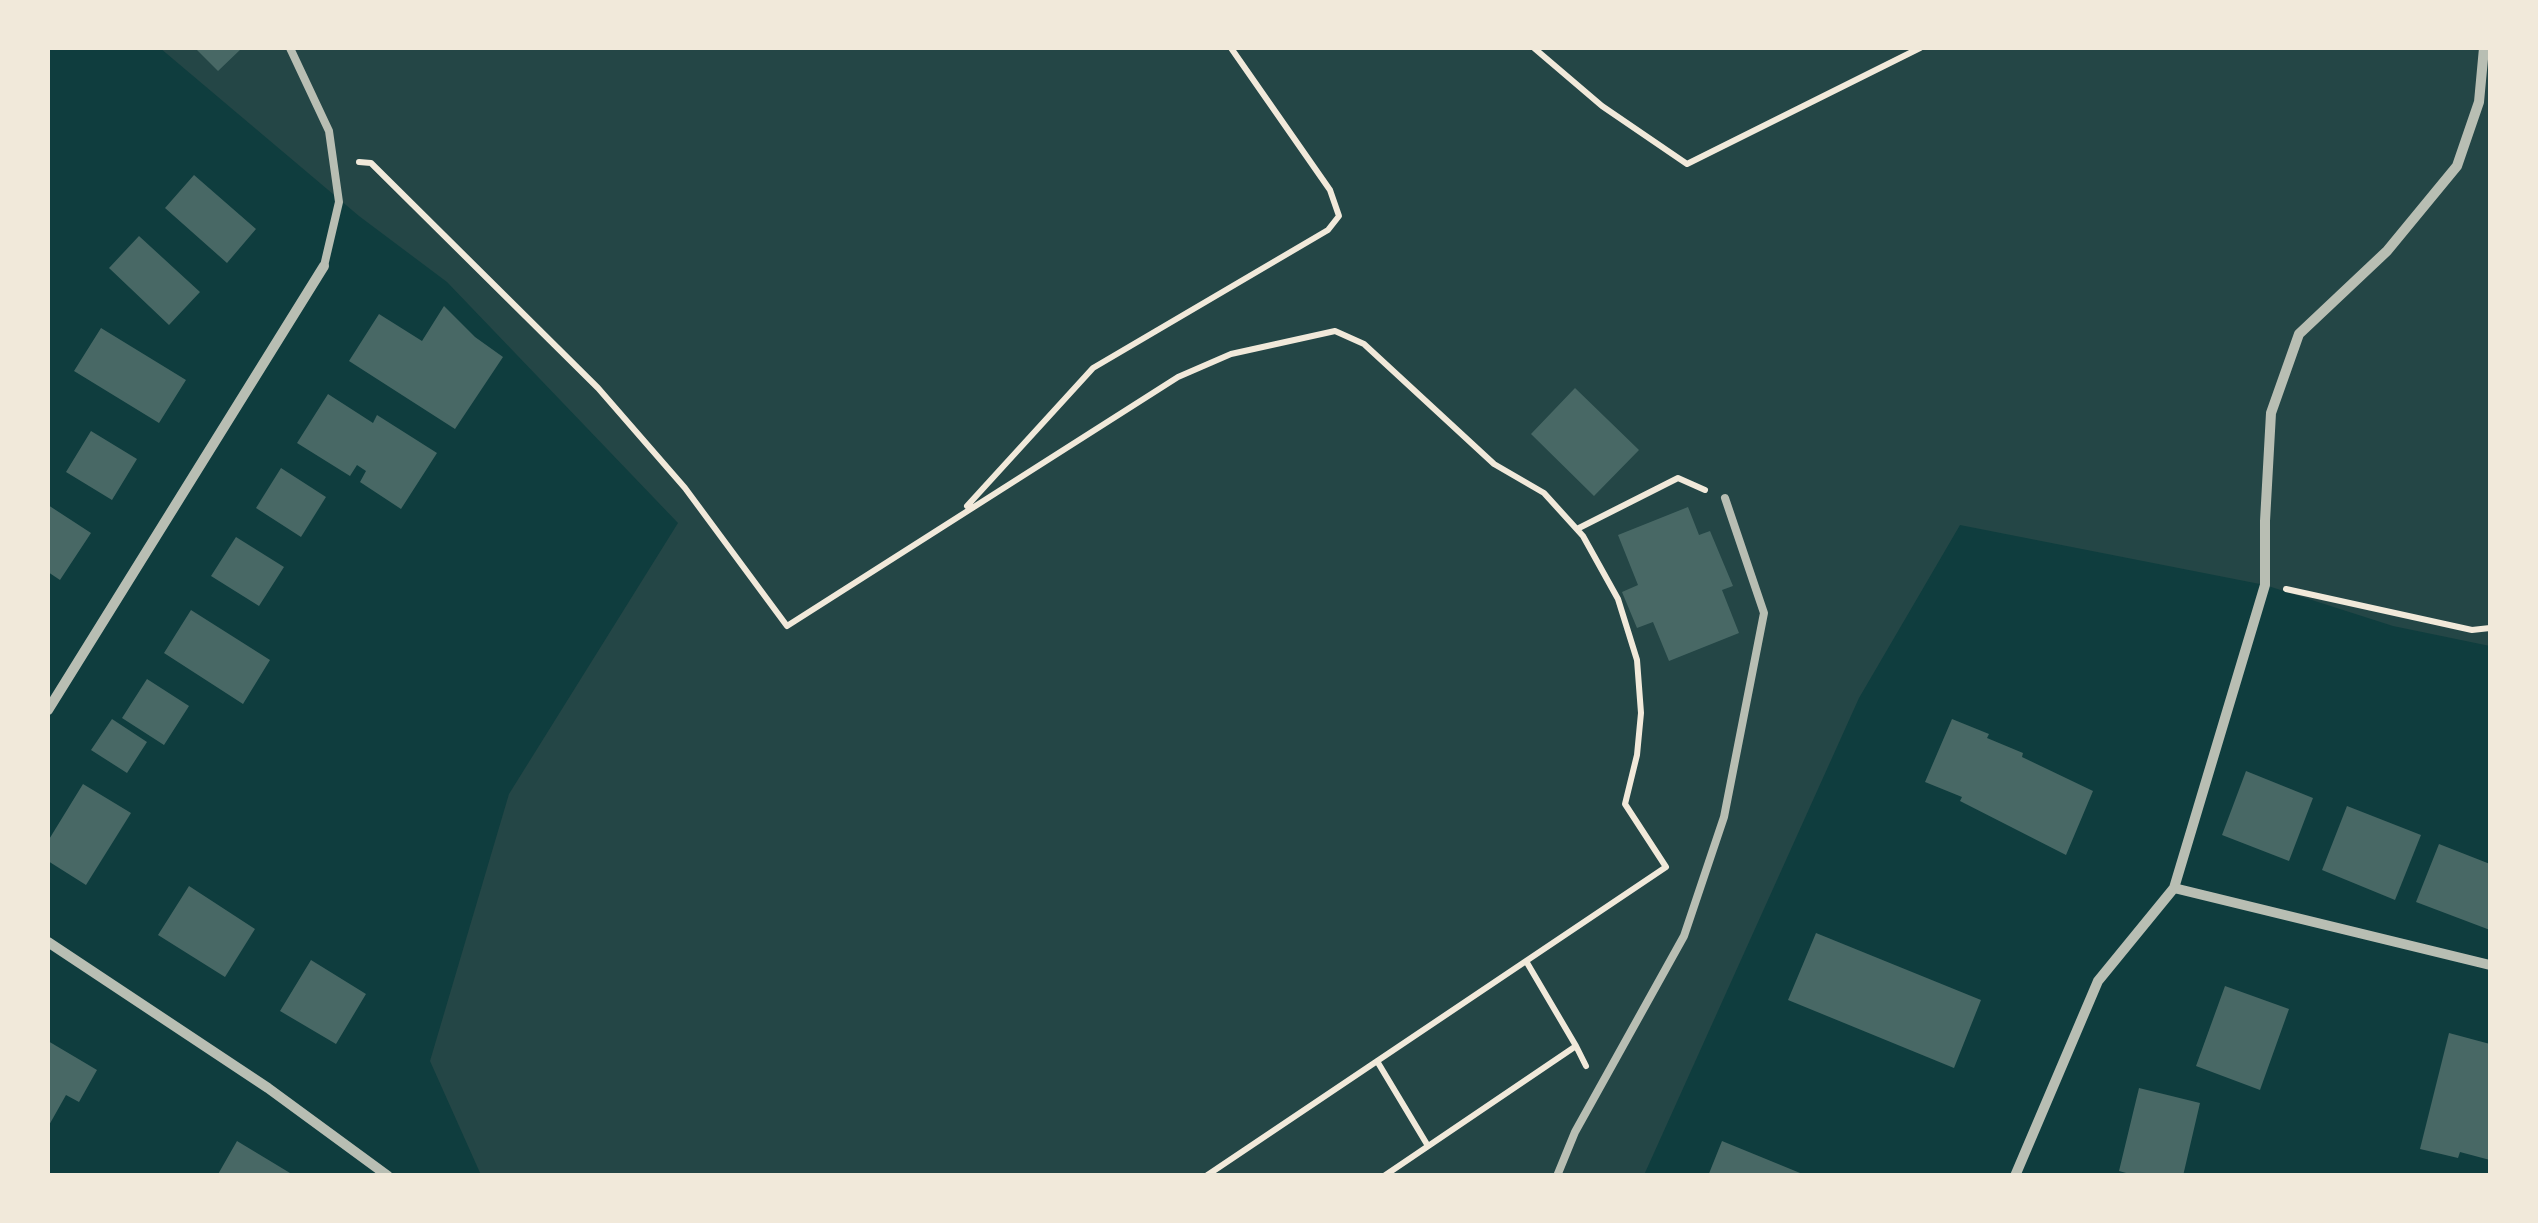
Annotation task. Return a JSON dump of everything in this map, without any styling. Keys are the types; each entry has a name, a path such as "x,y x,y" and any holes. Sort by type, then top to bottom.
{"street":[{"path":"2015,1176 2098,981 2174,888 2266,584 2264,520 2271,412 2299,334 2386,250 2457,166 2479,102 2484,48"},
{"path":"48,710 324,266"},
{"path":"2174,888 2490,965"},
{"path":"48,942 268,1088 388,1176"}],"lane":[{"path":"290,48 329,131 339,202 324,266"},
{"path":"1557,1176 1575,1132 1684,936 1724,818 1764,612 1725,498"}],"path":[{"path":"960,513 1093,368 1328,230 1339,216 1330,190 1231,48"},
{"path":"1534,48 1602,106 1686,164 1920,48"},
{"path":"333,160 371,163 598,388 685,488 787,626 1178,377 1231,354 1334,331 1364,344 1494,464 1544,493 1577,529 1618,598 1637,660 1641,713 1637,756 1625,804 1666,867 1206,1176"},
{"path":"1577,529 1678,478 1725,498"},
{"path":"2266,584 2472,630 2490,628"},
{"path":"1526,961 1598,1091"},
{"path":"1384,1176 1576,1046"},
{"path":"1376,1061 1428,1146"},
{"path":"1220,1166 1226,1176"}],"shaded area":[{"path":"160,48 2490,48 2490,646 2393,626 2265,585 1960,525 1859,698 1644,1175 481,1175 430,1061 509,794 678,523 447,282 359,216"}],"building":[{"path":"195,48 242,48 218,71"},
{"path":"194,175 256,229 227,263 165,208"},
{"path":"139,236 200,292 169,325 109,268"},
{"path":"444,306 475,337 503,357 455,429 349,361 379,314 422,341"},
{"path":"101,328 186,380 159,423 74,371"},
{"path":"1575,388 1639,450 1594,496 1531,434"},
{"path":"328,394 373,423 377,415 437,453 401,509 360,482 366,471 357,465 350,476 297,443"},
{"path":"91,431 137,459 112,500 66,472"},
{"path":"281,468 326,497 301,537 256,508"},
{"path":"48,505 91,533 60,580 48,572"},
{"path":"1688,507 1699,535 1710,531 1733,586 1722,590 1739,633 1669,661 1653,622 1637,628 1622,592 1638,585 1618,535"},
{"path":"236,537 284,567 259,606 211,576"},
{"path":"191,610 270,660 243,704 164,653"},
{"path":"147,679 189,706 164,745 122,718"},
{"path":"112,719 147,742 127,773 91,750"},
{"path":"1952,719 1989,734 1987,738 2093,791 2066,855 1960,801 1962,797 1925,782"},
{"path":"2246,771 2313,798 2289,861 2222,835"},
{"path":"83,784 131,813 86,885 48,861 48,841"},
{"path":"2347,806 2421,835 2395,900 2322,870"},
{"path":"2439,844 2490,864 2490,930 2416,902"},
{"path":"189,886 255,929 225,977 158,935"},
{"path":"1816,933 1981,1000 1954,1068 1788,1000"},
{"path":"311,960 366,994 336,1044 280,1011"},
{"path":"2225,986 2289,1009 2260,1090 2196,1066"},
{"path":"2449,1033 2490,1044 2490,1160 2460,1152 2458,1158 2420,1149"},
{"path":"48,1041 97,1070 79,1102 66,1095 48,1127"},
{"path":"2139,1088 2200,1103 2183,1176 2137,1176 2119,1171"},
{"path":"237,1141 295,1176 217,1176"},
{"path":"1722,1141 1805,1175 1805,1176 1708,1176"}]}
